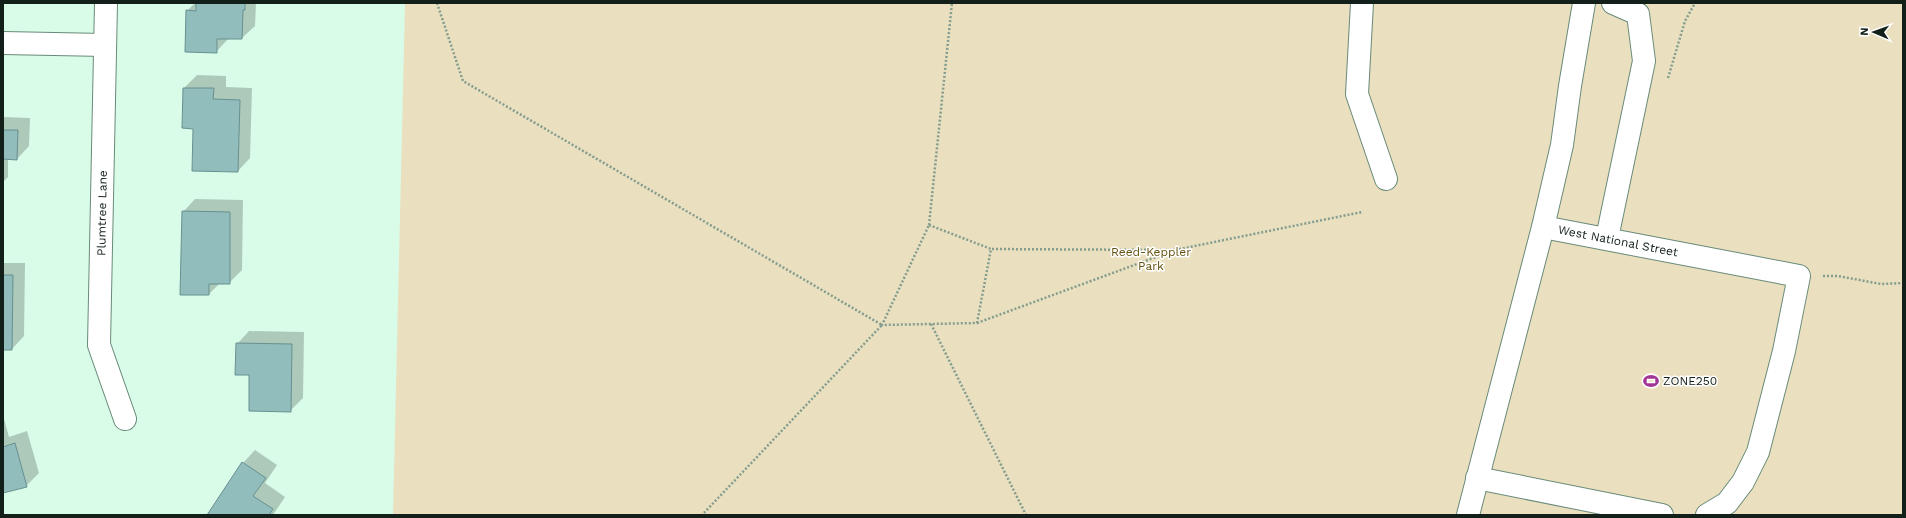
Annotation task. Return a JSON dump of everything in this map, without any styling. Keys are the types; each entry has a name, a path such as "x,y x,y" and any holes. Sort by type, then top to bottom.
{"street":[{"name":"Plumtree Lane","path":"106,3 100,345 125,419"},
{"path":"1362,3 1357,94 1386,179"},
{"name":"West National Street","path":"1584,3 1562,145 1543,227 1607,238 1799,276"},
{"path":"1607,238 1644,61 1638,14 1613,3"},
{"path":"3,44 105,45"},
{"path":"1468,515 1543,227"},
{"path":"1707,515 1727,503 1743,482 1758,452 1784,351 1799,276"},
{"path":"1477,478 1662,515"}],"path":[{"path":"437,3 463,81 882,325 977,322 1175,250 1362,212"},
{"path":"702,515 882,325 929,226 952,3"},
{"path":"1667,82 1685,21 1696,3"},
{"path":"929,226 991,249 1175,250"},
{"path":"977,322 991,249"},
{"path":"1799,276 1838,276 1881,284 1903,283"},
{"path":"931,324 1026,515"}],"green space":[{"name":"Reed-Keppler Park","path":"405,3 1903,3 1903,515 393,515"}],"building":[{"path":"196,3 245,3 245,10 243,10 242,39 217,39 217,53 185,52 186,10 196,11"},
{"path":"183,88 214,88 213,99 240,100 238,172 192,171 193,129 182,128"},
{"path":"3,130 18,130 17,160 3,159"},
{"path":"182,211 230,212 230,284 209,284 209,295 180,295"},
{"path":"3,275 13,275 12,350 3,350"},
{"path":"236,343 292,344 291,412 249,411 249,375 235,375"},
{"path":"15,443 27,487 3,493 3,447"},
{"path":"242,462 266,478 253,496 273,509 269,515 207,515"}],"place":[{"name":"ZONE250","path":"1651,381"}]}
